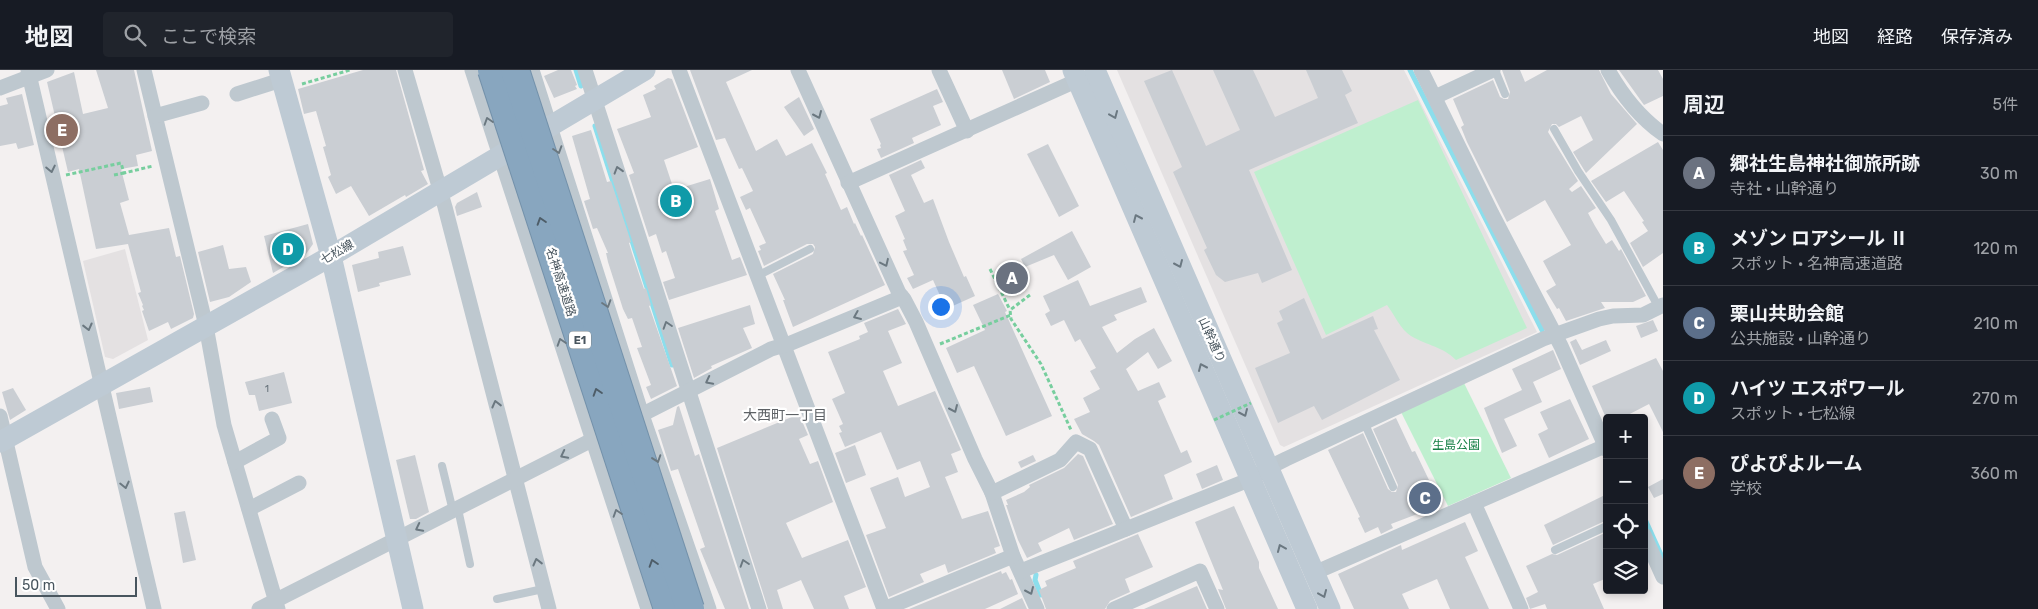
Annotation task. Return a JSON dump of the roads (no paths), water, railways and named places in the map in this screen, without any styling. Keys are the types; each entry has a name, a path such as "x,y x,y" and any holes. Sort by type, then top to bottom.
{"highway":[{"name":"名神高速道路","path":"492,70 668,609"},
{"name":"名神高速道路","path":"515,70 690,609"}],"street":[{"path":"0,88 29,73 47,70"},
{"path":"144,70 206,326 220,408 234,462 277,604"},
{"path":"404,70 440,192 549,609"},
{"path":"472,70 648,609"},
{"path":"532,70 642,415 709,609"},
{"path":"585,70 759,609"},
{"name":"七松線","path":"3,441 331,256 645,70"},
{"path":"678,70 884,609 1013,556"},
{"path":"798,70 899,293 916,322 975,459 992,493 1013,556 1038,609"},
{"path":"939,70 967,130"},
{"path":"1421,70 1556,335 1603,441"},
{"path":"1435,97 1494,70"},
{"path":"1608,70 1621,93 1635,110 1663,134"},
{"path":"29,73 154,609"},
{"path":"848,182 967,130 1082,73"},
{"name":"山幹通り","path":"1082,73 1260,473 1314,572 1330,609"},
{"path":"237,94 281,80 331,256 413,609"},
{"path":"155,116 202,104"},
{"path":"259,609 277,604 397,539 771,349 783,346 902,297"},
{"path":"1021,571 1260,473 1534,343 1599,319 1613,316 1643,315 1662,309"},
{"path":"0,416 3,441 35,567 58,609"},
{"path":"234,462 279,438 272,418"},
{"path":"992,493 1060,460 1076,442 1090,449 1126,529"},
{"path":"1314,572 1603,449"},
{"name":"山幹通り","path":"1260,473 1307,609"},
{"path":"249,509 299,483"},
{"path":"1474,503 1521,609"},
{"path":"1657,546 1663,577"},
{"path":"1124,607 1200,571 1217,609"}],"lane":[{"path":"1494,70 1505,94"},
{"path":"1554,129 1578,171 1612,220 1662,309"},
{"path":"757,276 810,249"},
{"path":"1364,422 1393,487"},
{"path":"442,466 470,564"},
{"path":"1554,550 1603,528"},
{"path":"497,599 543,589"}],"waterway":[{"path":"576,70 581,86"},
{"path":"1410,70 1542,330"},
{"path":"595,126 672,365"},
{"path":"1648,526 1663,559"},
{"path":"1036,575 1035,580 1041,595"}],"place":[{"name":"ぴよぴよルーム","path":"62,130"},
{"name":"メゾン ロアシール Ⅱ","path":"676,201"},
{"name":"ハイツ エスポワール","path":"288,249"},
{"name":"郷社生島神社御旅所跡","path":"1012,278"},
{"name":"栗山共助会館","path":"1425,498"}],"district":[{"name":"大西町一丁目","path":"785,415"}],"park label":[{"name":"生島公園","path":"1456,445"}]}
